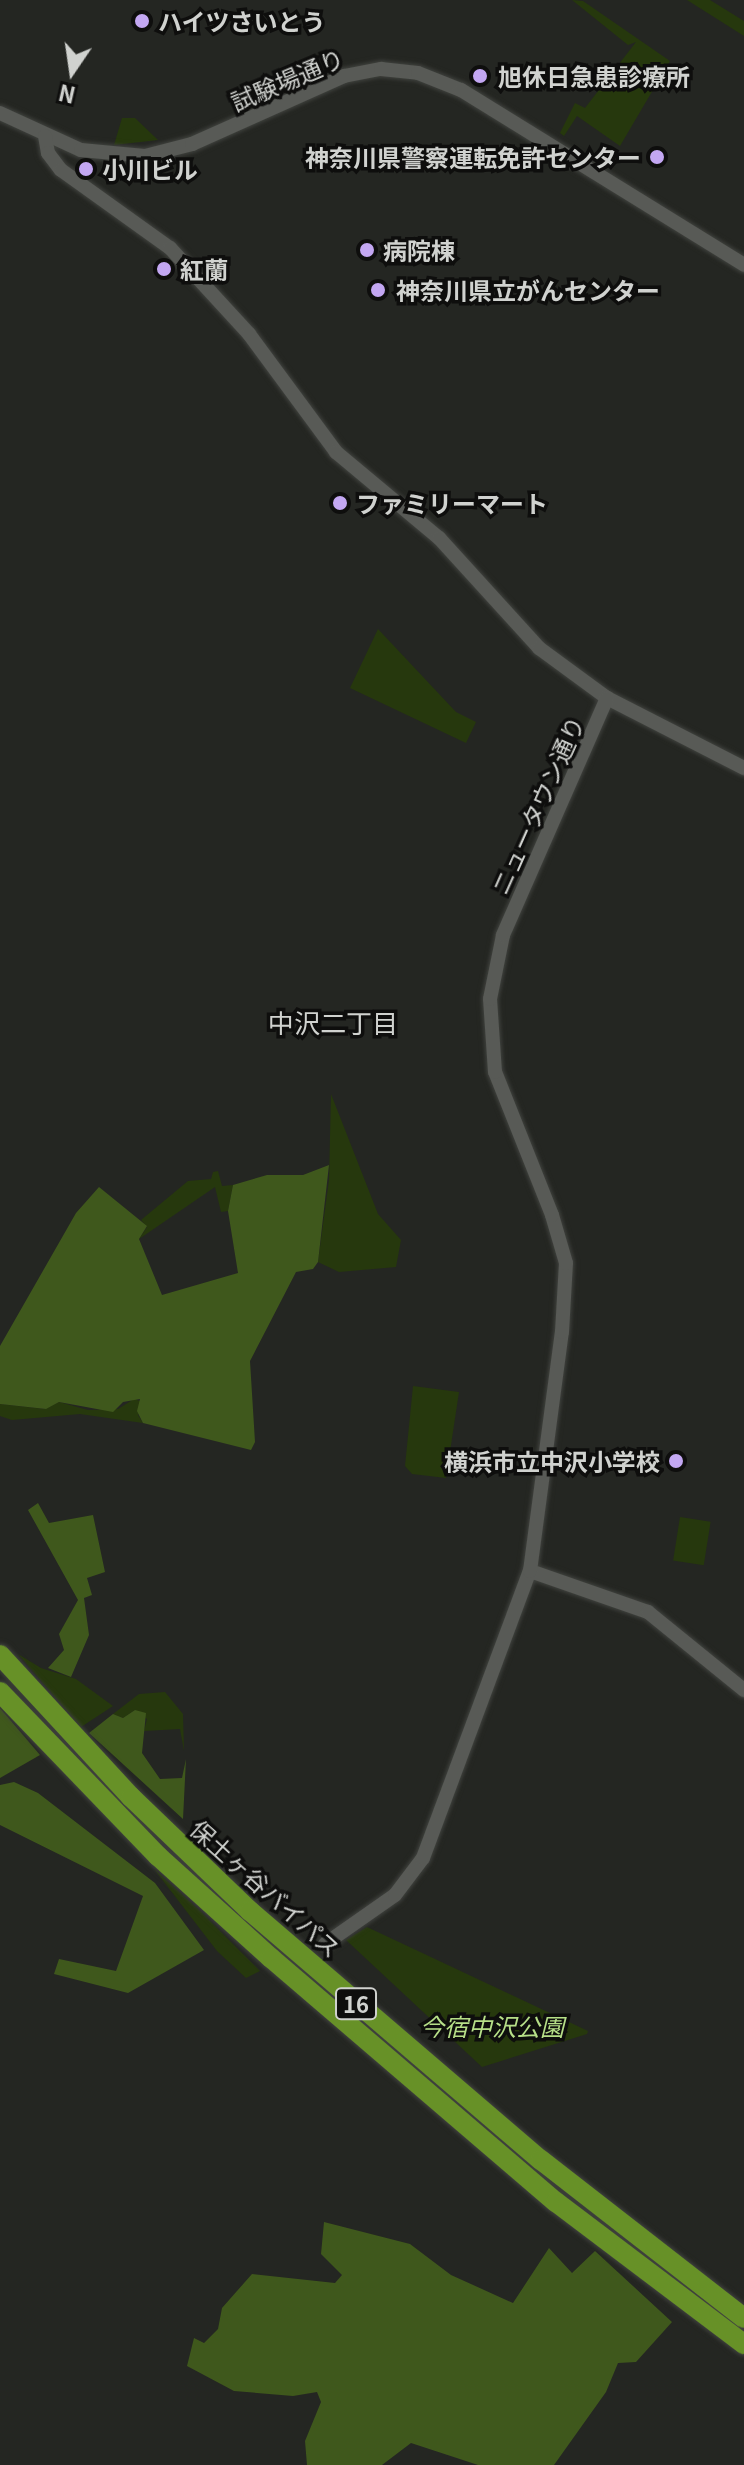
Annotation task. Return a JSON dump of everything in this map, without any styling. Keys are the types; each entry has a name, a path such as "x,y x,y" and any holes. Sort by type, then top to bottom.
{"highway":[{"name":"保土ヶ谷バイパス","path":"0,1655 131,1797 259,1920 541,2160 744,2318"},
{"name":"保土ヶ谷バイパス","path":"0,1692 158,1856 271,1958 556,2202 744,2344"}],"street":[{"name":"試験場通り","path":"0,113 45,136 99,155 165,153 344,76 381,69 418,73 461,90 744,265"},
{"name":"ニュータウン通り","path":"45,136 48,153 61,170 154,235 249,334 351,468 430,528 550,658 607,698 503,935 490,999 495,1072 552,1215 566,1263 562,1332 530,1571 423,1858 395,1895 325,1944"},
{"path":"607,698 744,768"},
{"path":"530,1571 648,1612 744,1690"}],"green space":[{"path":"572,0 583,1 670,61 620,146 577,116 564,136 560,133 575,103 585,108 636,42 628,45"},
{"path":"687,0 710,0 744,21 744,36"},
{"path":"122,118 135,118 158,140 114,145"},
{"path":"378,629 456,712 476,722 466,743 350,688"},
{"path":"331,1094 378,1214 401,1240 396,1267 339,1272 318,1262 329,1180"},
{"path":"329,1165 318,1262 313,1269 296,1272 250,1361 255,1442 251,1450 143,1423 137,1411 140,1399 123,1402 113,1412 59,1402 46,1409 0,1404 0,1346 76,1213 99,1187 147,1226 139,1239 162,1295 238,1273 228,1211 233,1185 267,1175 303,1175"},
{"path":"218,1171 222,1186 233,1185 228,1211 221,1212 215,1187 139,1239 147,1227 141,1220 188,1181 211,1179 213,1172"},
{"path":"413,1386 459,1392 446,1478 412,1474 405,1466"},
{"path":"134,1399 143,1402 138,1415 143,1423 80,1414 12,1420 0,1416 0,1404 45,1409 59,1402 88,1410 118,1409"},
{"path":"38,1503 49,1523 93,1515 105,1572 87,1578 92,1595 84,1598 89,1635 71,1677 48,1668 64,1650 59,1634 78,1600 28,1510"},
{"path":"680,1517 711,1522 704,1565 673,1560"},
{"path":"18,1654 41,1668 76,1679 113,1706 81,1727"},
{"path":"165,1692 183,1714 184,1751 180,1729 144,1731 147,1719 135,1710 123,1718 113,1714 139,1694"},
{"path":"0,1708 40,1755 0,1778"},
{"path":"135,1710 146,1713 142,1753 160,1779 182,1778 186,1759 183,1819 89,1733 113,1714 123,1718"},
{"path":"14,1782 38,1793 155,1883 204,1950 128,1993 54,1974 59,1959 116,1971 143,1896 0,1825 0,1785"},
{"path":"154,1869 260,1971 246,1978 217,1951"},
{"name":"今宿中沢公園","path":"367,1927 588,2031 587,2034 482,2067 346,1940"},
{"path":"324,2222 410,2244 451,2275 513,2303 549,2248 572,2273 595,2251 672,2322 636,2362 618,2363 606,2392 554,2465 478,2465 411,2443 382,2465 307,2465 305,2441 321,2402 317,2392 293,2396 234,2391 187,2366 194,2338 204,2343 218,2329 222,2308 252,2274 335,2283 342,2275 321,2254"}],"place":[{"name":"ハイツさいとう","path":"142,21"},
{"name":"旭休日急患診療所","path":"480,76"},
{"name":"神奈川県警察運転免許センター","path":"657,157"},
{"name":"小川ビル","path":"86,169"},
{"name":"病院棟","path":"367,250"},
{"name":"紅蘭","path":"164,269"},
{"name":"神奈川県立がんセンター","path":"378,290"},
{"name":"ファミリーマート","path":"340,503"},
{"name":"横浜市立中沢小学校","path":"676,1461"}],"district":[{"name":"中沢二丁目","path":"333,1022"}]}
